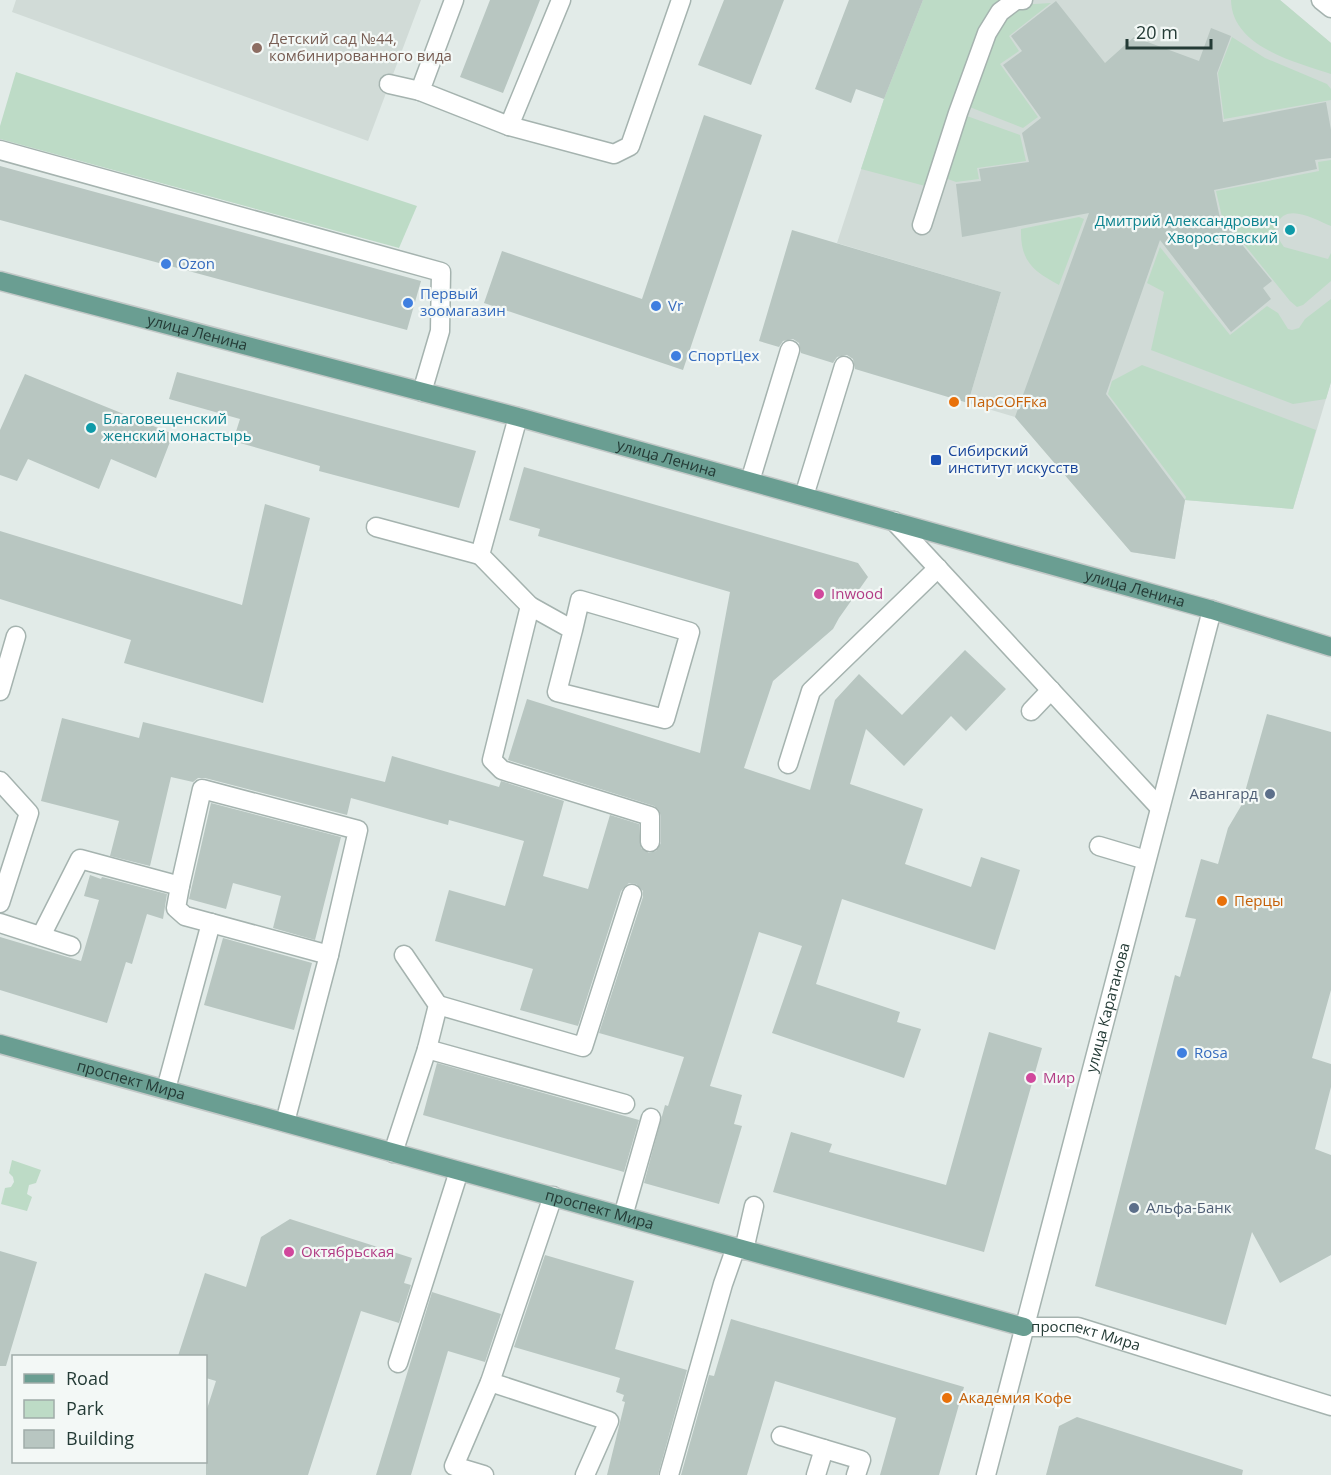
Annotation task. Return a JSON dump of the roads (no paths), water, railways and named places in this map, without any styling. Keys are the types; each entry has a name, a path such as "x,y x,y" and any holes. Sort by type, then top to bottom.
{"main road":[{"name":"улица Ленина","path":"0,282 518,417 1212,610 1331,647"},
{"name":"проспект Мира","path":"0,1044 1024,1327"}],"street":[{"path":"420,91 454,0"},
{"path":"509,126 561,0"},
{"path":"389,84 420,91 509,126 614,154 630,146 681,0"},
{"path":"922,225 958,113 987,33 1000,12 1016,0 1023,0"},
{"path":"1321,0 1331,8"},
{"path":"0,150 441,272 441,331 422,392"},
{"path":"750,481 790,350"},
{"path":"804,496 844,366"},
{"path":"480,555 518,417"},
{"path":"894,521 1160,808"},
{"path":"376,527 480,555 530,606 573,630"},
{"path":"788,764 811,691 938,568"},
{"path":"580,600 690,632 665,719 557,692 573,630 580,600"},
{"path":"530,606 492,760 502,770 650,816 650,842"},
{"name":"улица Каратанова","path":"986,1475 1212,610"},
{"path":"0,691 16,636"},
{"path":"1031,711 1051,690"},
{"path":"0,781 29,813 0,903"},
{"path":"285,1122 329,955 358,830 202,789 176,908 185,916 329,955"},
{"path":"1099,846 1146,860"},
{"path":"41,936 80,859 180,886"},
{"path":"404,955 438,1005 583,1047 632,894"},
{"path":"0,923 71,946"},
{"path":"166,1089 211,923"},
{"path":"393,1153 427,1049 438,1005"},
{"path":"427,1049 625,1104"},
{"path":"623,1216 651,1118"},
{"path":"398,1364 459,1171"},
{"path":"484,1475 454,1466 490,1382 553,1196"},
{"path":"669,1475 723,1284 740,1248 754,1206"},
{"name":"проспект Мира","path":"1024,1327 1078,1328 1331,1406"},
{"path":"490,1382 609,1421 585,1475"},
{"path":"781,1436 861,1460 856,1475"},
{"path":"816,1475 824,1449"}],"place":[{"name":"Детский сад №44, комбинированного вида","path":"257,48"},
{"name":"Дмитрий Александрович Хворостовский","path":"1290,230"},
{"name":"Ozon","path":"166,264"},
{"name":"Первый зоомагазин","path":"408,303"},
{"name":"Vr","path":"656,306"},
{"name":"СпортЦех","path":"676,356"},
{"name":"ПарCOFFка","path":"954,402"},
{"name":"Благовещенский женский монастырь","path":"91,428"},
{"name":"Сибирский институт искусств","path":"936,460"},
{"name":"Inwood","path":"819,594"},
{"name":"Авангард","path":"1270,794"},
{"name":"Перцы","path":"1222,901"},
{"name":"Rosa","path":"1182,1053"},
{"name":"Мир","path":"1031,1078"},
{"name":"Альфа-Банк","path":"1134,1208"},
{"name":"Октябрьская","path":"289,1252"},
{"name":"Академия Кофе","path":"947,1398"}]}
